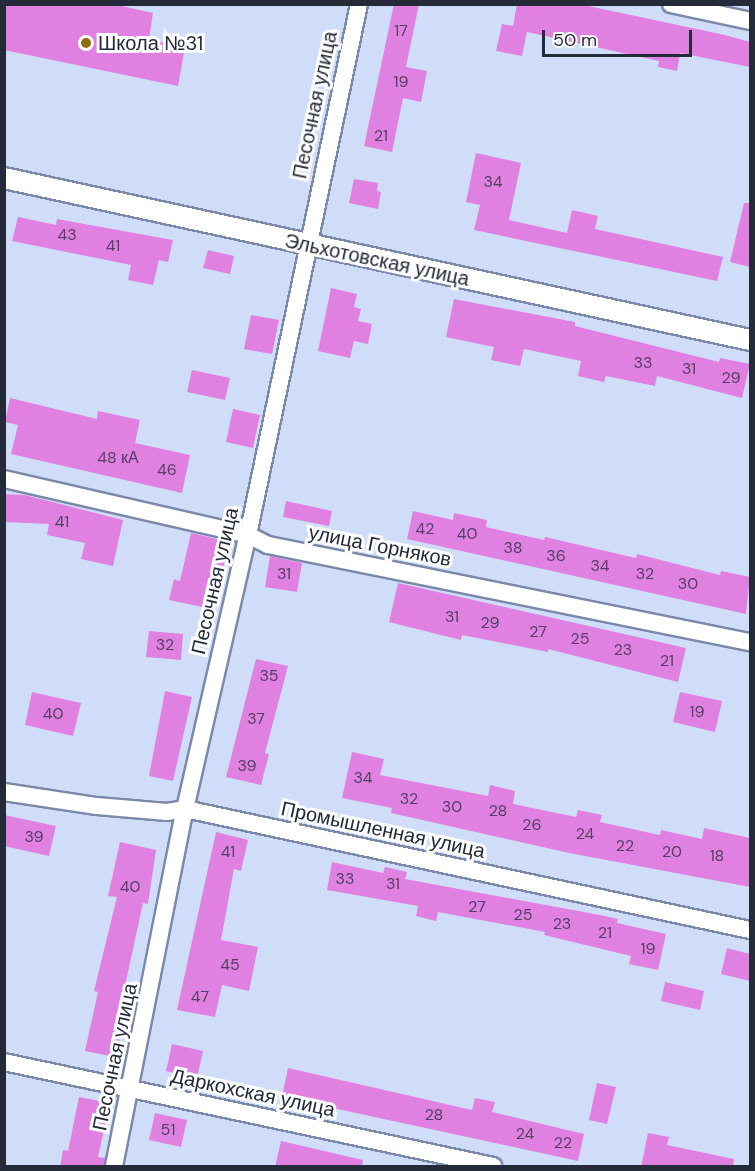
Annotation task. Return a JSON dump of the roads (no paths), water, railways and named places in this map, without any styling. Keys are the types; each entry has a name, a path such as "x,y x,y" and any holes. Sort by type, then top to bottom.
{"street":[{"name":"Песочная улица","path":"114,1167 132,1089 185,809 248,535 306,244 359,4"},
{"path":"671,4 750,21"},
{"name":"Эльхотовская улица","path":"4,178 750,340"},
{"name":"улица Горняков","path":"4,479 248,535 268,545 750,642"},
{"name":"Промышленная улица","path":"4,792 97,806 168,812 185,809 750,930"},
{"name":"Даркохская улица","path":"4,1062 493,1167"}],"place":[{"name":"Школа №31","path":"86,43"}]}
